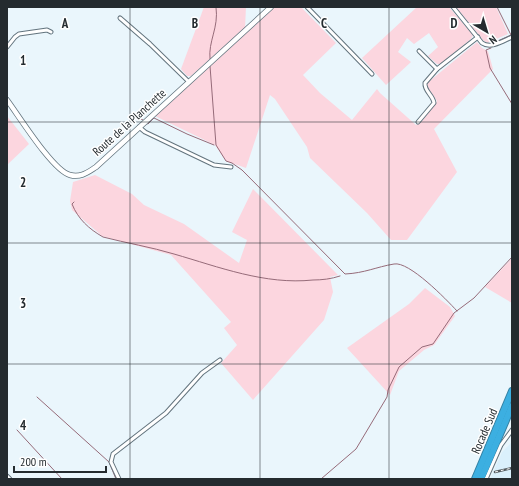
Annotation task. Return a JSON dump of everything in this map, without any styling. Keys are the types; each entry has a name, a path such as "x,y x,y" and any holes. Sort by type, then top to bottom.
{"highway":[{"name":"Rocade Sud","path":"475,479 512,391"},
{"name":"Rocade Sud","path":"481,479 512,406"}],"street":[{"name":"Route de la Planchette","path":"7,100 52,161 65,173 71,176 77,176 87,173 271,7"},
{"path":"307,7 372,74"},
{"path":"453,7 482,43 489,46 512,37"},
{"path":"120,18 150,44 189,82"},
{"path":"7,47 19,34 47,30 51,32"},
{"path":"418,122 434,103 434,100 424,85 425,82 437,69 478,37"},
{"path":"419,51 437,69"},
{"path":"139,127 145,132 214,165 231,166"},
{"path":"119,479 111,462 113,454 166,413 202,373 220,360"},
{"path":"486,479 501,445 512,430"},
{"path":"7,476 10,479"}],"shaded area":[{"path":"204,7 246,7 245,28 191,76 187,76 181,69"},
{"path":"275,7 301,7 336,43 303,75 320,93 352,120 377,89 416,125 422,121 437,101 426,84 477,42 482,48 488,51 493,69 434,129 457,172 407,240 391,240 367,213 310,158 307,147 275,99 270,95 246,168 226,161 215,145 155,116"},
{"path":"417,7 449,7 473,35 471,39 441,64 437,64 428,56 438,47 429,33 414,44 407,38 398,52 411,62 386,85 362,58"},
{"path":"456,7 496,7 508,34 487,43"},
{"path":"7,116 29,144 7,165"},
{"path":"95,175 132,194 144,205 184,224 239,263 247,240 232,232 253,189 338,275 330,277 333,292 324,320 253,400 221,363 237,345 224,328 231,322 171,255 102,236 72,210 70,201 73,182"},
{"path":"512,258 512,303 485,287"},
{"path":"425,288 450,307 455,316 434,345 424,350 399,371 390,395 347,348 409,304"},
{"path":"512,442 512,479 490,479 502,452"}],"waterway":[{"path":"210,59 217,15 216,7"},
{"path":"491,44 511,35 497,7"},
{"path":"491,48 486,50 490,68 512,104"},
{"path":"210,66 216,145 226,161 242,170 345,274 394,264 401,265 418,274 457,311"},
{"path":"137,117 143,120"},
{"path":"148,124 154,118 214,145"},
{"path":"74,202 72,204 74,209 81,219 93,231 103,237 165,252 242,274 277,280 323,280 340,276"},
{"path":"321,479 356,449 387,397 388,390 399,367 422,347 433,344 454,313 474,298 512,257"},
{"path":"37,397 109,462 116,479"},
{"path":"17,430 62,479"}],"railway":[{"path":"495,472 512,468"}]}
